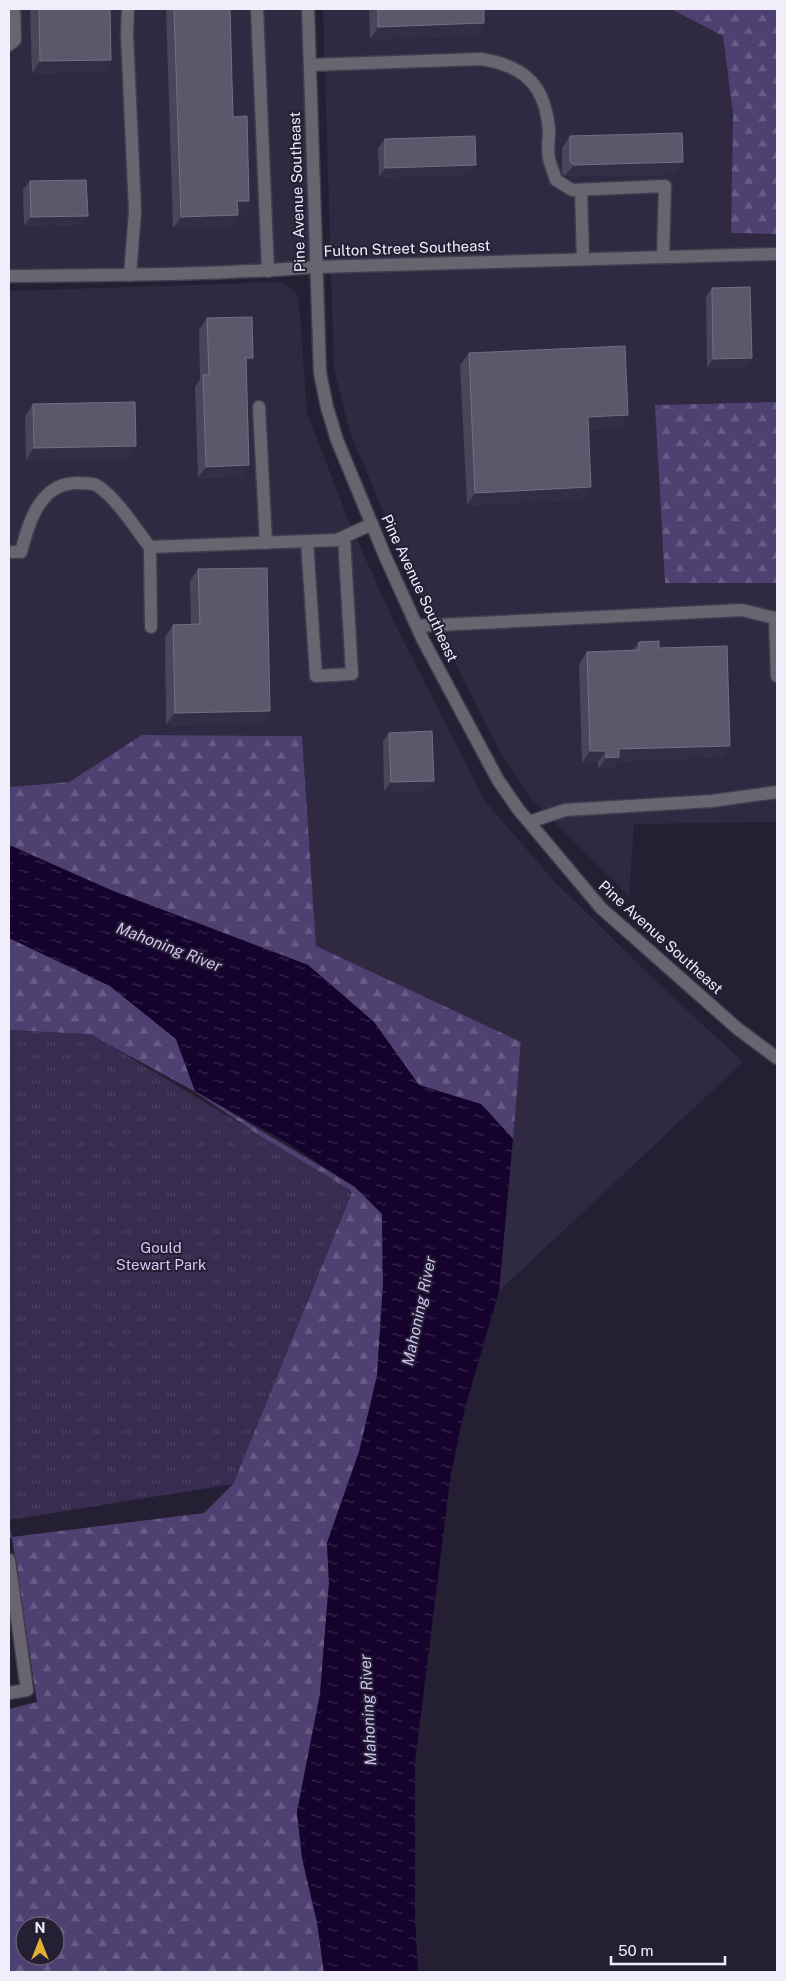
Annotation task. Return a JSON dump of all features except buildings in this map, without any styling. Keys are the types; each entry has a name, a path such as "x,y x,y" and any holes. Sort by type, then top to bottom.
{"street":[{"path":"9,45 15,40 14,9"},
{"path":"128,9 127,34 135,211 130,275"},
{"path":"256,9 268,271"},
{"name":"Pine Avenue Southeast","path":"308,9 320,373 336,440 417,626 498,780 528,822 601,908 738,1029 777,1058"},
{"path":"310,65 481,59 500,62 520,72 532,81 544,101 549,130 549,157 556,180 572,190 665,186 663,257"},
{"path":"581,190 583,259"},
{"name":"Fulton Street Southeast","path":"9,276 130,275 268,271 316,267 777,254"},
{"path":"259,408 266,543"},
{"path":"15,552 30,519 43,498 60,486 77,483 97,484 114,501 150,547 151,628"},
{"path":"150,547 337,540 372,524"},
{"path":"307,541 316,676 352,674 344,537"},
{"path":"417,626 742,610 775,618 777,676"},
{"path":"528,822 565,810 712,801 777,792"},
{"path":"9,1560 27,1690 9,1693"}],"shaded area":[{"path":"9,9 308,9 316,267 9,276"},
{"path":"323,9 671,9 723,36 733,115 731,233 777,234 777,402 656,405 665,583 777,583 777,822 634,824 629,896 530,797 502,755 403,560 350,432 334,369"},
{"path":"282,282 297,293 307,414 349,521 391,616 484,800 553,880 661,986 743,1062 499,1291 521,1042 316,947 302,736 142,735 69,782 9,787 9,291"}],"green space":[{"path":"671,9 777,9 777,234 731,233 733,115 723,36"},
{"path":"777,402 777,583 665,583 655,405"},
{"path":"142,735 302,736 316,946 521,1042 513,1139 485,1108 419,1085 374,1022 308,965 113,891 9,845 9,787 69,782"},
{"path":"9,938 110,986 176,1039 195,1091 355,1187 382,1213 383,1284 377,1376 359,1452 327,1543 329,1583 320,1694 297,1812 302,1858 317,1922 324,1972 9,1972 9,1709 37,1702 12,1538 9,1537 9,1523 12,1537 204,1513 233,1484 352,1192 266,1140 194,1091 91,1035 9,1030"},
{"name":"Gould Stewart Park","path":"9,1030 91,1034 352,1191 233,1484 9,1520"}],"water":[{"name":"Mahoning River","path":"9,845 113,891 308,965 374,1022 419,1085 481,1104 513,1139 499,1291 465,1408 451,1473 415,1762 415,1917 418,1972 324,1972 317,1922 302,1858 297,1812 320,1694 329,1583 327,1543 359,1452 377,1376 383,1284 382,1214 355,1187 286,1142 195,1091 176,1039 110,986 9,938"}]}
